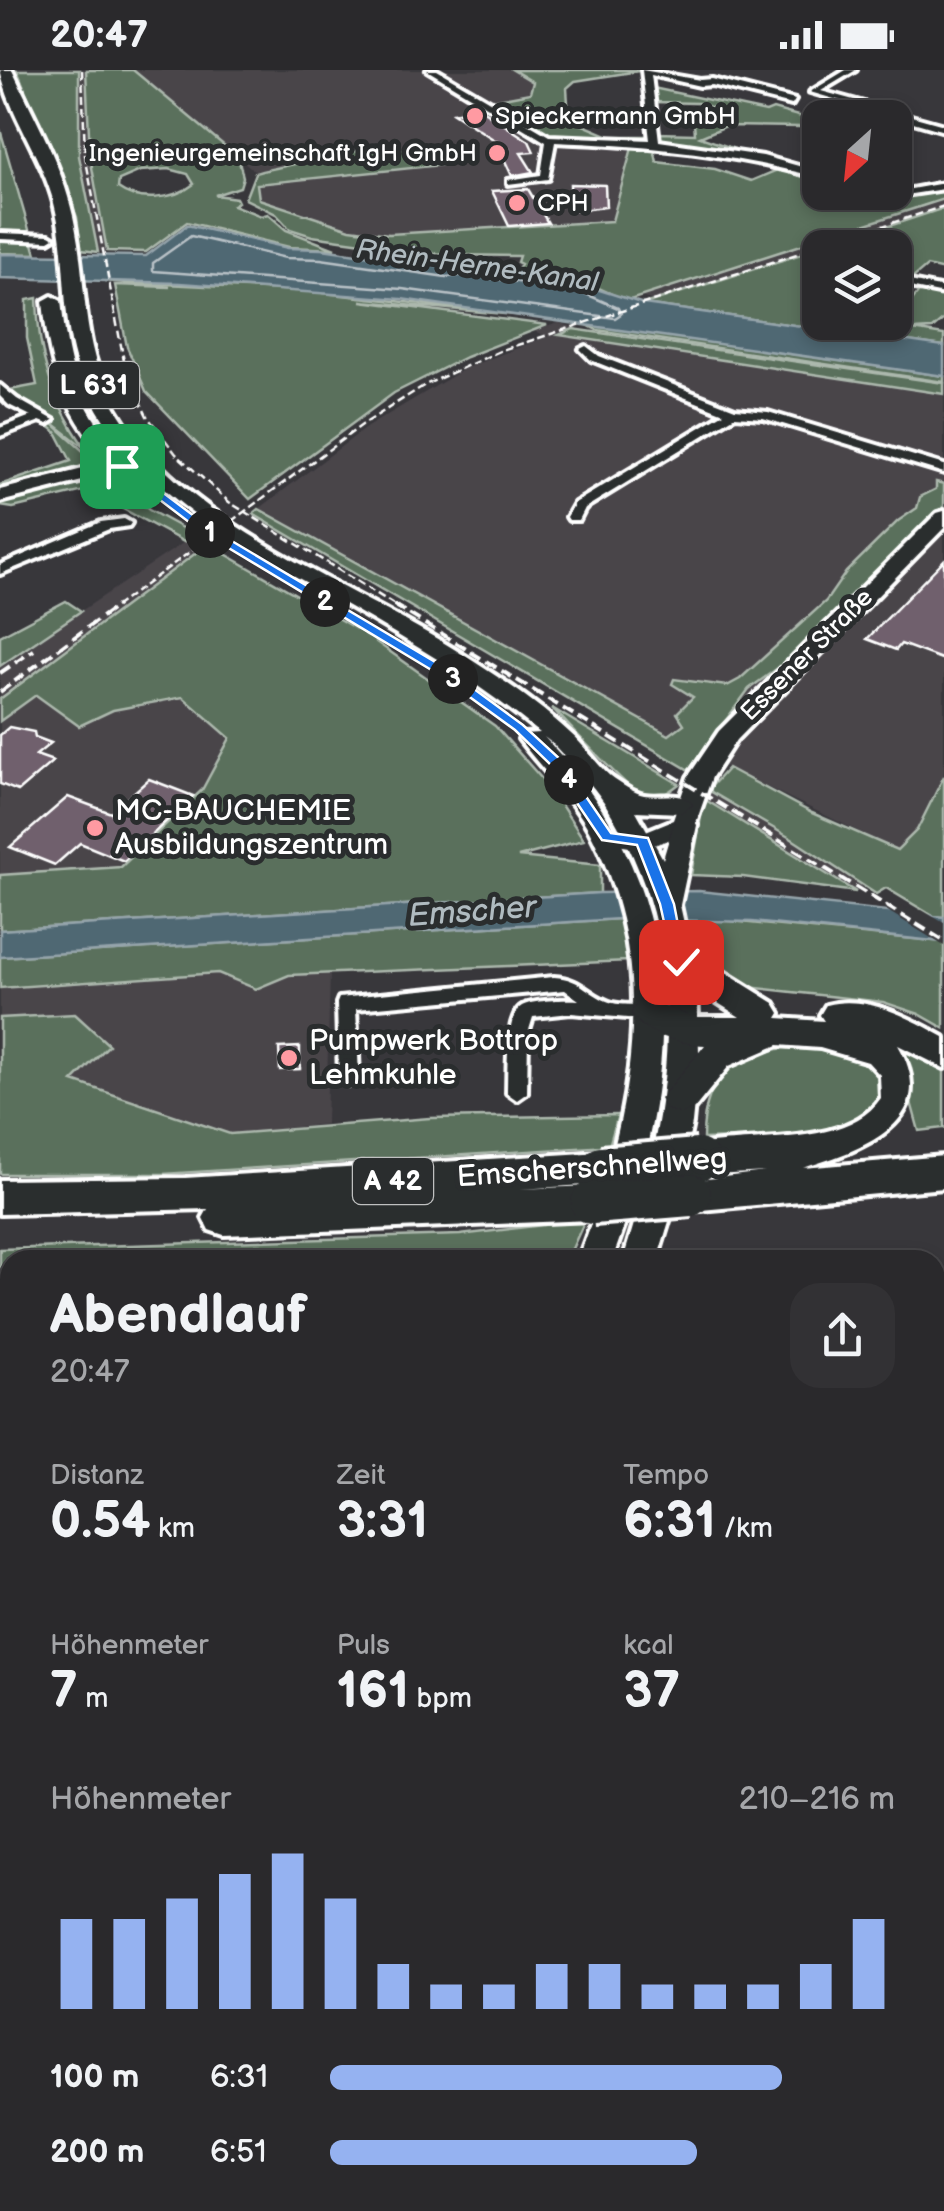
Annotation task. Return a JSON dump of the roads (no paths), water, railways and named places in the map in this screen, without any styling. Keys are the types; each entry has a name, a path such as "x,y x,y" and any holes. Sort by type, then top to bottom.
{"highway":[{"path":"671,909 770,1023"},
{"path":"674,1018 770,1023 835,1033 875,1047 894,1068 902,1093 895,1110 862,1134 774,1155"},
{"path":"680,1099 716,1056 770,1023 870,1018 891,1024 944,1054"},
{"name":"Emscherschnellweg","path":"694,1178 774,1155 944,1146"},
{"name":"A 42","path":"0,1223 694,1178 944,1172"},
{"name":"Emscherschnellweg","path":"0,1197 597,1186"}],"main road":[{"name":"L 631","path":"5,70 62,203 69,250 62,293 60,362 77,410 132,463 218,529 502,713 556,763 606,836 674,1018 598,1250"},
{"path":"0,97 13,128"},
{"path":"0,496 132,463"},
{"name":"Essener Straße","path":"685,808 715,752 746,715 941,524"},
{"name":"L 631","path":"218,529 501,692 561,738 606,785 640,836 671,909 680,1099 663,1181 643,1250"},
{"path":"606,785 636,803 685,808"},
{"path":"606,836 671,834 685,808"},
{"path":"671,909 685,808"}],"street":[{"path":"431,70 551,140 656,144 763,159 802,171"},
{"path":"776,110 852,70"},
{"path":"656,144 646,71 792,102"},
{"path":"694,92 722,74"},
{"path":"731,103 754,92"},
{"path":"814,92 944,128"},
{"path":"924,123 934,116"},
{"path":"511,182 545,177 551,140"},
{"path":"912,191 944,186"},
{"path":"0,236 48,236"},
{"path":"912,284 944,290"},
{"path":"586,349 596,358 733,412 764,415 944,469"},
{"path":"0,389 43,419 0,432"},
{"path":"574,517 580,506 733,412"},
{"path":"0,570 106,525 124,523"},
{"path":"349,1078 346,1003 554,983 568,984 606,1009"},
{"path":"517,1093 519,1034 526,1011 571,1006 674,1018"}],"water":[{"name":"Rhein-Herne-Kanal","path":"187,225 288,248 322,249 447,267 463,264 589,282 590,287 644,304 802,326 802,340 901,340 944,346 944,376 401,299 179,283 0,278 0,254 146,256"},
{"name":"Emscher","path":"699,891 944,917 944,942 752,922 620,919 0,957 0,930 600,893"}],"railway":[{"path":"82,70 85,155 126,372 147,416 176,454 244,512"},
{"path":"244,512 362,425 425,385 502,350 944,206"},
{"path":"115,607 244,512"},
{"path":"244,512 398,607"},
{"path":"0,692 118,605"},
{"path":"394,605 944,941"},
{"path":"0,673 34,650"}],"place":[{"name":"Spieckermann GmbH","path":"475,116"},
{"name":"Ingenieurgemeinschaft IgH GmbH","path":"497,153"},
{"name":"CPH","path":"517,203"},
{"name":"MC-BAUCHEMIE Ausbildungszentrum","path":"95,828"},
{"name":"Pumpwerk Bottrop Lehmkuhle","path":"289,1058"}]}
